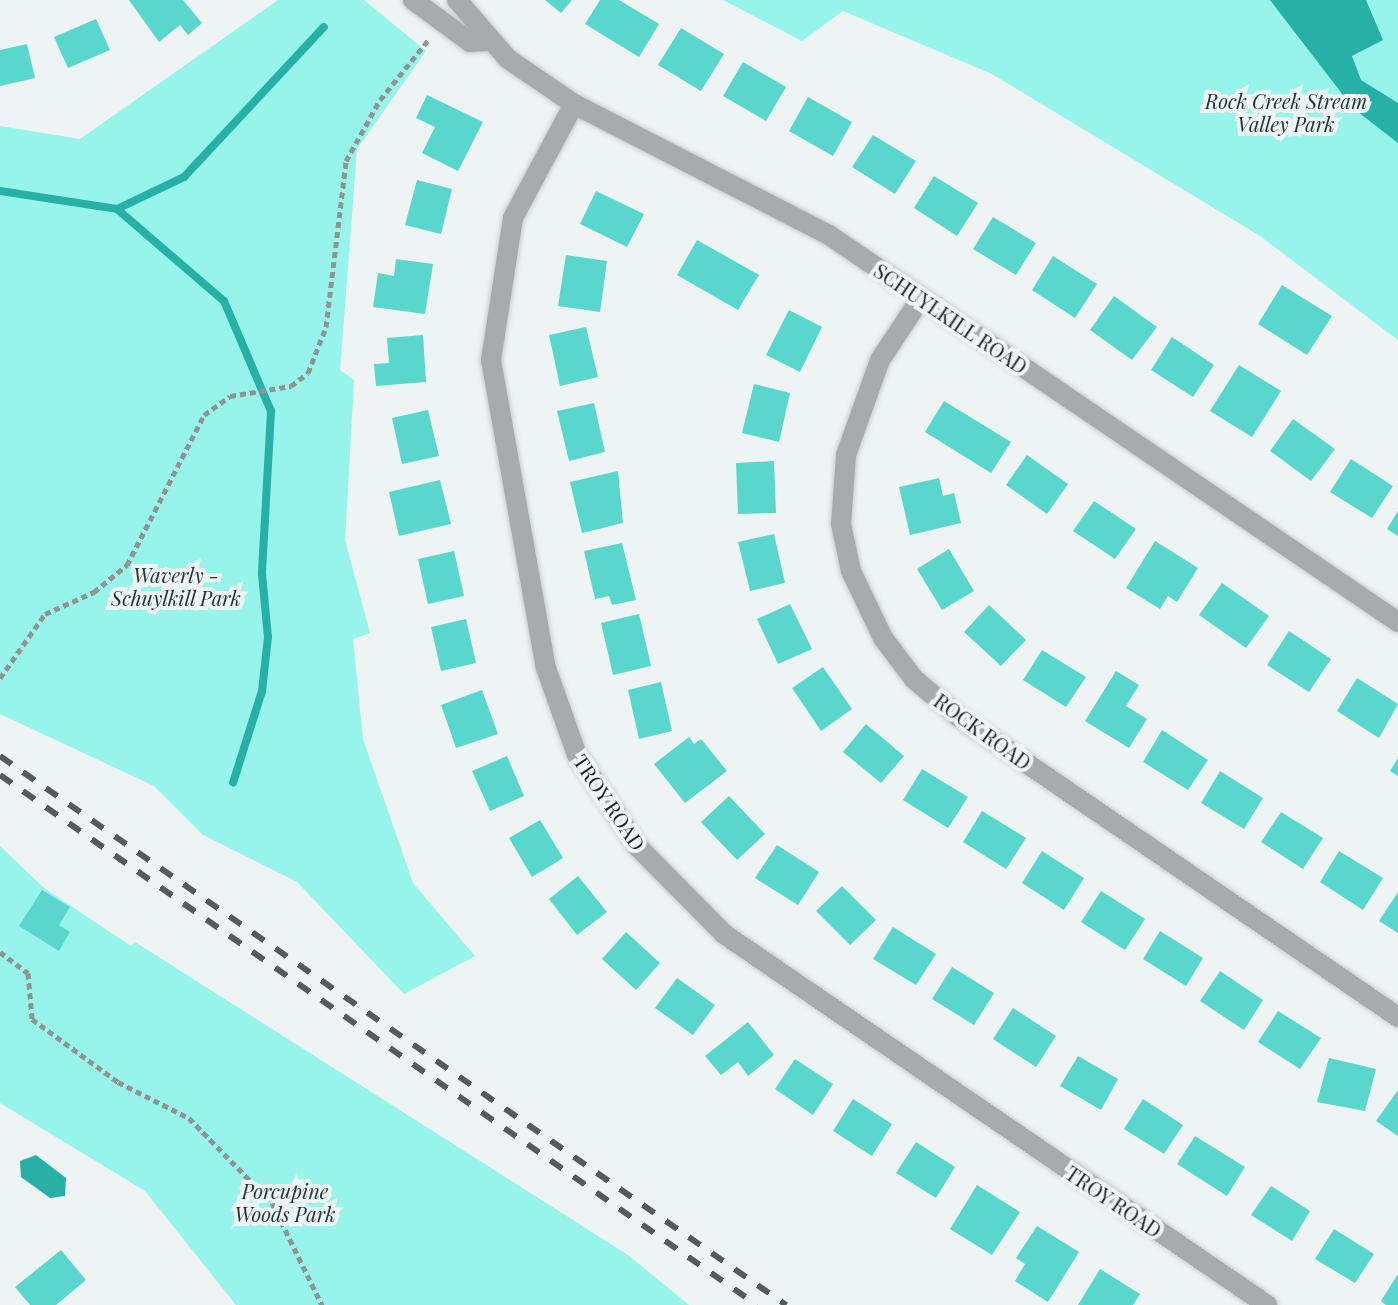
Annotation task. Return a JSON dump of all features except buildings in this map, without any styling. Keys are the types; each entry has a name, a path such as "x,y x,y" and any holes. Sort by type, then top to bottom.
{"street":[{"name":"SCHUYLKILL ROAD","path":"413,0 470,42 488,41"},
{"name":"SCHUYLKILL ROAD","path":"457,0 488,41 574,104 714,170 829,235 1398,622"},
{"name":"TROY ROAD","path":"574,104 513,218 491,360 546,668 577,755 638,847 724,934 1267,1305"},
{"name":"ROCK ROAD","path":"921,298 880,360 846,455 841,524 851,571 883,638 914,679 959,717 1398,1017"}],"path":[{"path":"0,678 45,614 94,592 127,565 204,415 230,396 291,386 316,361 326,327 346,161 380,100 436,30"},
{"path":"0,952 28,973 32,1019 118,1082 189,1118 272,1203 322,1305"}],"green space":[{"name":"Waverly - Schuylkill Park","path":"278,0 364,0 426,51 357,149 340,370 354,380 345,540 370,633 353,639 363,739 413,883 475,956 404,994 297,882 203,835 154,786 0,714 0,126 80,139"},
{"name":"Rock Creek Stream Valley Park","path":"723,0 1398,0 1398,340 1260,236 992,74 843,11 802,41"},
{"name":"Porcupine Woods Park","path":"0,846 44,888 131,946 135,942 628,1255 689,1305 236,1305 145,1191 0,1103"}],"shaded area":[{"path":"1270,0 1366,0 1383,40 1352,56 1361,80 1398,103 1398,143 1353,108"},
{"path":"36,1155 66,1178 65,1196 50,1198 21,1177 20,1161"}],"waterway":[{"path":"0,191 117,209 184,177 324,27"},
{"path":"117,209 224,301 271,411 262,574 268,637 262,691 233,783"}],"railway":[{"path":"0,756 786,1305"},
{"path":"0,775 757,1305"}]}
